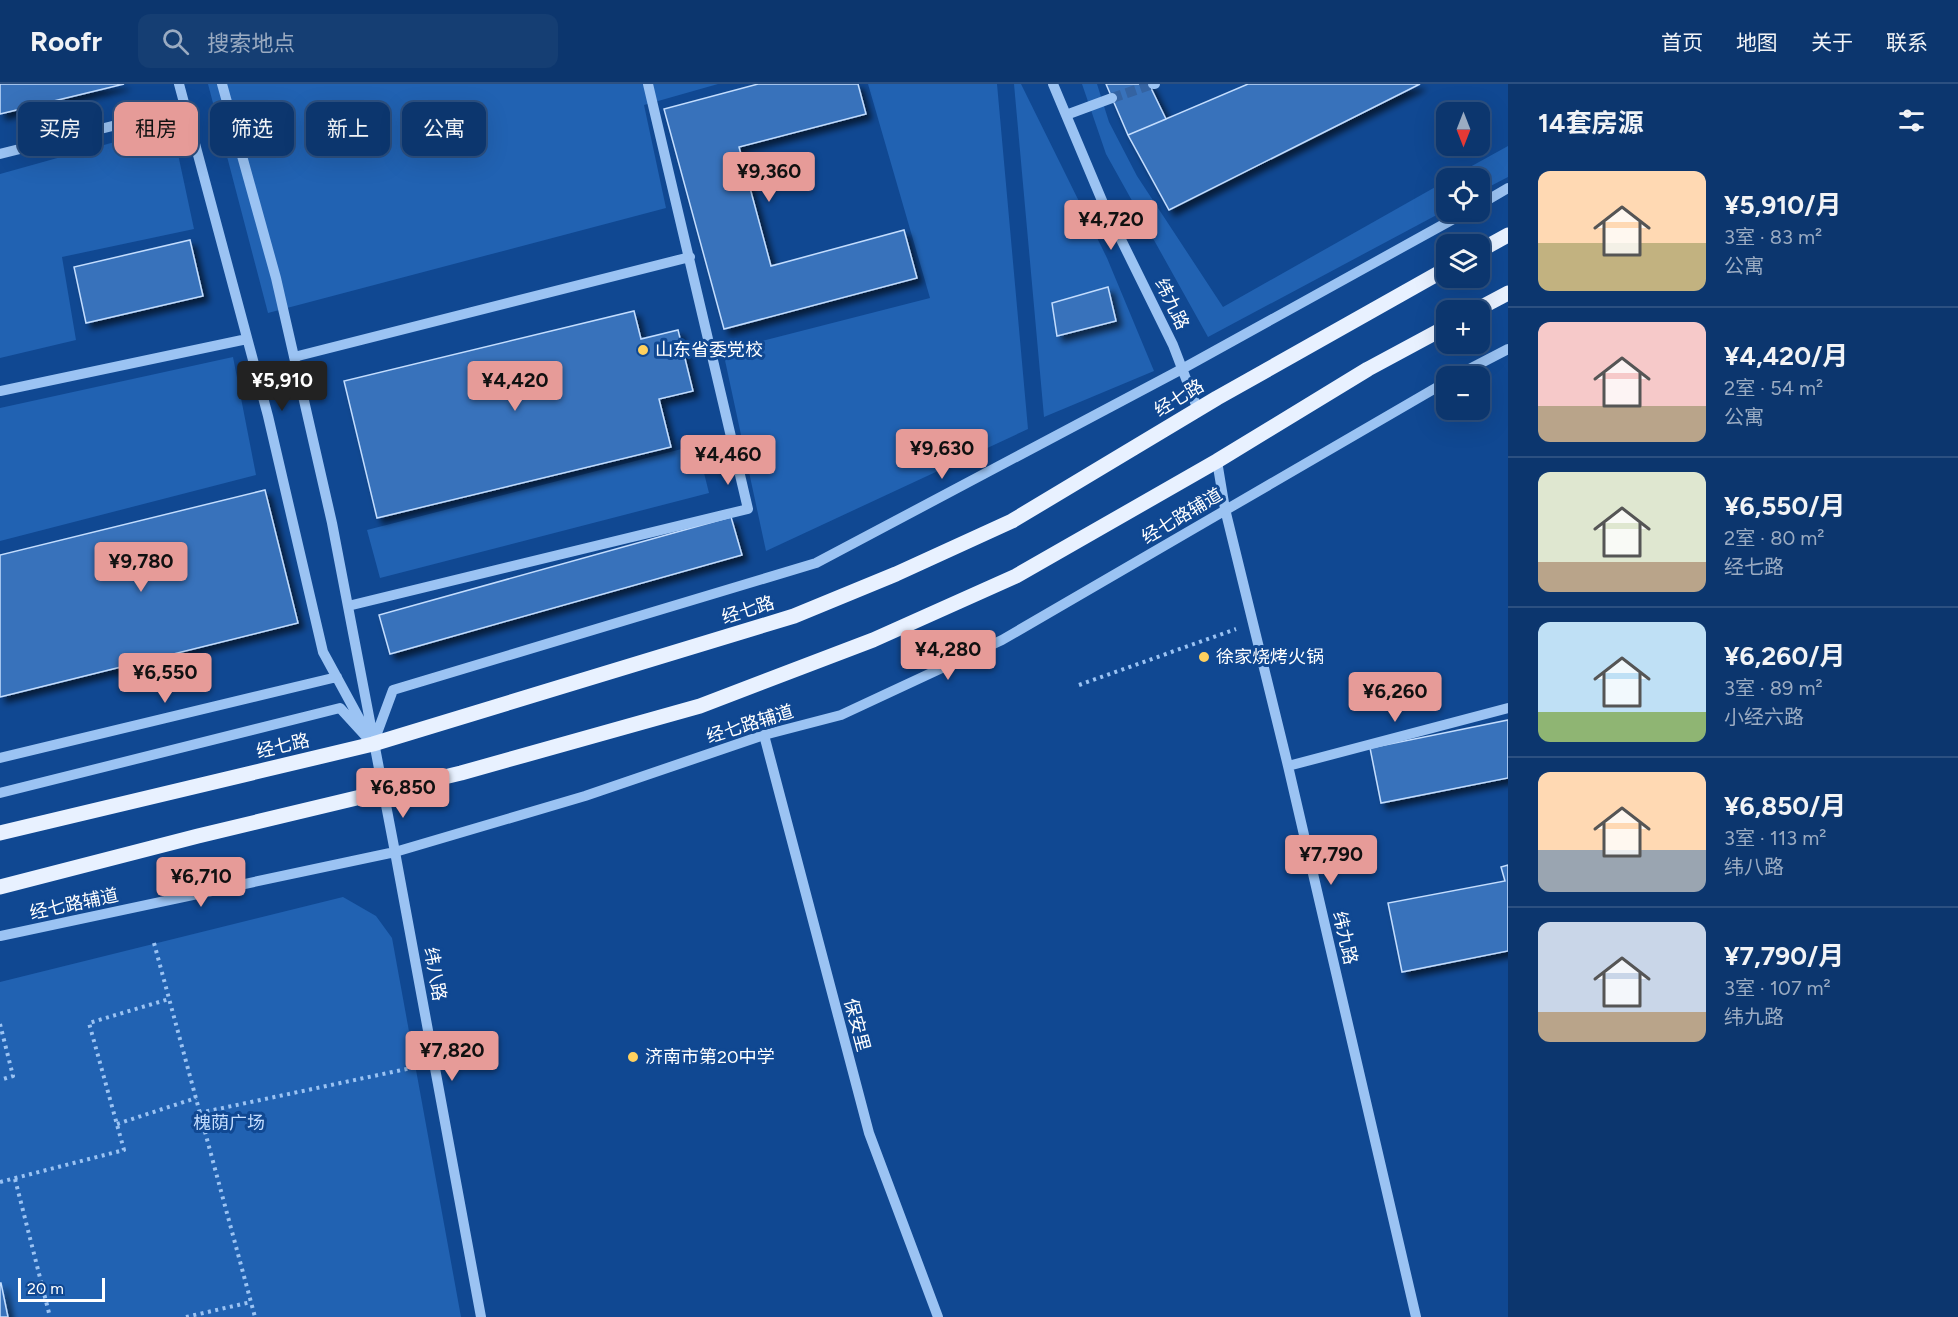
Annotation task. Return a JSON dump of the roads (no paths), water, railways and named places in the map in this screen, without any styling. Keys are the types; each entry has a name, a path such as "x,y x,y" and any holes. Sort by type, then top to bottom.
{"main road":[{"path":"1490,245 1508,234"},
{"name":"经七路","path":"0,833 374,744 794,616 896,574 1012,521 1198,410 1436,275"},
{"path":"1490,303 1508,293"},
{"path":"0,887 461,773 700,705 873,640 1016,576 1217,461 1368,369 1436,332"}],"street":[{"path":"179,84 184,102"},
{"name":"纬八路","path":"222,84 276,279 332,523 481,1317"},
{"path":"348,606 748,508 648,84"},
{"name":"纬九路","path":"1053,84 1103,203 1173,345 1198,410"},
{"path":"1065,115 1112,98"},
{"path":"0,154 114,126"},
{"path":"198,156 268,416 323,652 374,744"},
{"path":"1490,198 1508,189"},
{"path":"374,744 393,690 816,563 1182,369 1448,222"},
{"path":"294,357 690,257"},
{"path":"0,391 247,339"},
{"path":"1475,366 1508,349"},
{"name":"经七路辅道","path":"0,936 395,852 585,796 764,735 841,715 1002,640 1436,388"},
{"name":"纬九路","path":"1217,461 1226,509 1416,1317"},
{"path":"0,758 337,677"},
{"path":"0,793 340,708 374,744"},
{"path":"1288,766 1508,708"},
{"name":"保安里","path":"764,735 869,1133 938,1317"}],"tunnel":[{"path":"1112,98 1153,84"}],"place":[{"name":"山东省委党校","path":"643,350"},
{"name":"徐家烧烤火锅","path":"1204,657"},
{"name":"济南市第20中学","path":"633,1057"}],"park label":[{"name":"槐荫广场","path":"229,1123"}]}
